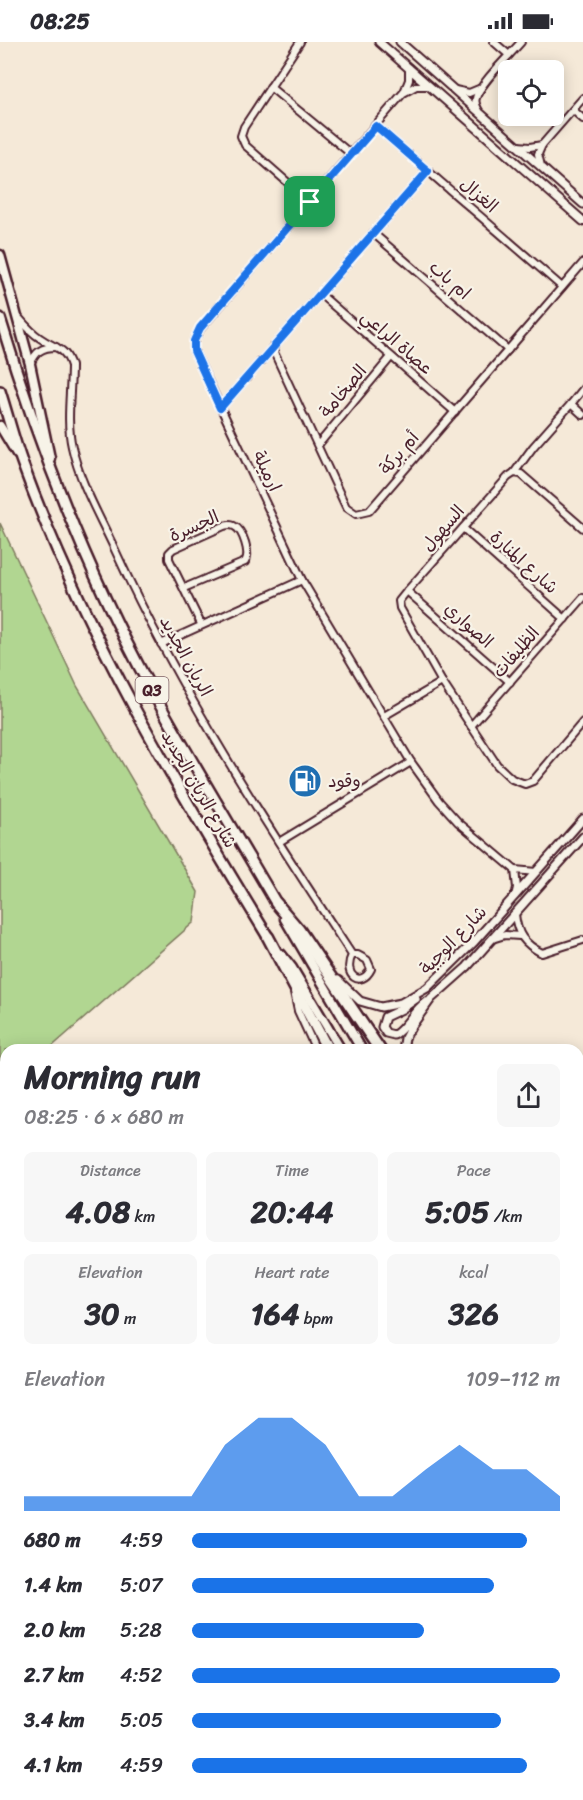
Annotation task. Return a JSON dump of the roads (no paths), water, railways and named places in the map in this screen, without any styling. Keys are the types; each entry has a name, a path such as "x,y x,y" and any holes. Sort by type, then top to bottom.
{"highway":[{"path":"276,903 299,930 376,1044"},
{"path":"268,937 325,1044"}],"main road":[{"name":"شارع الريان الجديد","path":"0,255 30,364 51,465"},
{"name":"شارع الريان الجديد","path":"0,318 20,383 88,559 150,687 358,1044"},
{"name":"شارع الريان الجديد","path":"0,391 23,465 70,577 128,697 166,769 268,937 292,968 337,1044"},
{"name":"شارع الريان الجديد","path":"0,426 23,465"}],"street":[{"path":"300,42 242,129 242,139 245,145 310,202"},
{"path":"379,42 583,221"},
{"path":"400,42 583,204"},
{"path":"494,42 509,56"},
{"path":"480,112 475,103 481,87 521,42"},
{"name":"ارميلة","path":"409,68 409,80 404,92 200,328 194,341 194,351 302,580 411,762 449,813 515,870"},
{"path":"404,92 416,86 429,86"},
{"path":"270,87 351,154"},
{"path":"455,90 470,93 481,87"},
{"path":"542,166 538,154 542,145 583,98"},
{"path":"573,110 583,119"},
{"name":"الغزال","path":"376,126 562,287"},
{"path":"518,146 542,145"},
{"path":"220,408 428,171"},
{"name":"ام باب","path":"373,233 508,350"},
{"name":"أم بركة","path":"272,348 346,507 357,514 369,511 583,263"},
{"name":"عصاة الراعي","path":"320,294 455,412"},
{"path":"18,318 40,338 59,347"},
{"path":"30,364 36,352 49,347 59,347"},
{"name":"الريان الجديد","path":"59,347 66,354 71,366 69,420 72,447 92,500 136,597 198,708 279,842 352,955"},
{"name":"الصخامة","path":"318,445 391,357"},
{"name":"السهول","path":"407,591 514,473 533,447 583,389"},
{"path":"571,404 583,415"},
{"path":"514,473 520,474 583,528"},
{"name":"الجسرة","path":"184,588 245,562 248,551 237,528 231,525 224,526 173,549 169,553 169,559 201,624"},
{"name":"شارع المنارة","path":"463,528 565,619"},
{"path":"161,644 302,580"},
{"path":"407,591 399,601 400,608 442,682 505,774 512,780 525,784 533,781 583,722"},
{"name":"الصواري","path":"407,591 510,682"},
{"name":"الظليفات","path":"471,726 583,598"},
{"path":"384,716 442,682"},
{"path":"279,842 411,762"},
{"name":"شارع الوجبة","path":"323,965 351,994 371,1006 395,1005 427,988 474,942 583,819"},
{"name":"شارع الوجبة","path":"404,1044 411,1027 431,999 467,967 583,837"},
{"path":"515,896 517,888 515,870 536,872"},
{"path":"515,914 516,929 520,936 542,954 583,940"},
{"path":"492,939 505,935 520,936"},
{"path":"292,986 298,1011 313,1044"},
{"path":"427,988 412,1003 385,1017 382,1023 383,1030 390,1035 396,1034 417,1009 431,999"}],"place":[{"name":"وقود","path":"305,781"}]}
